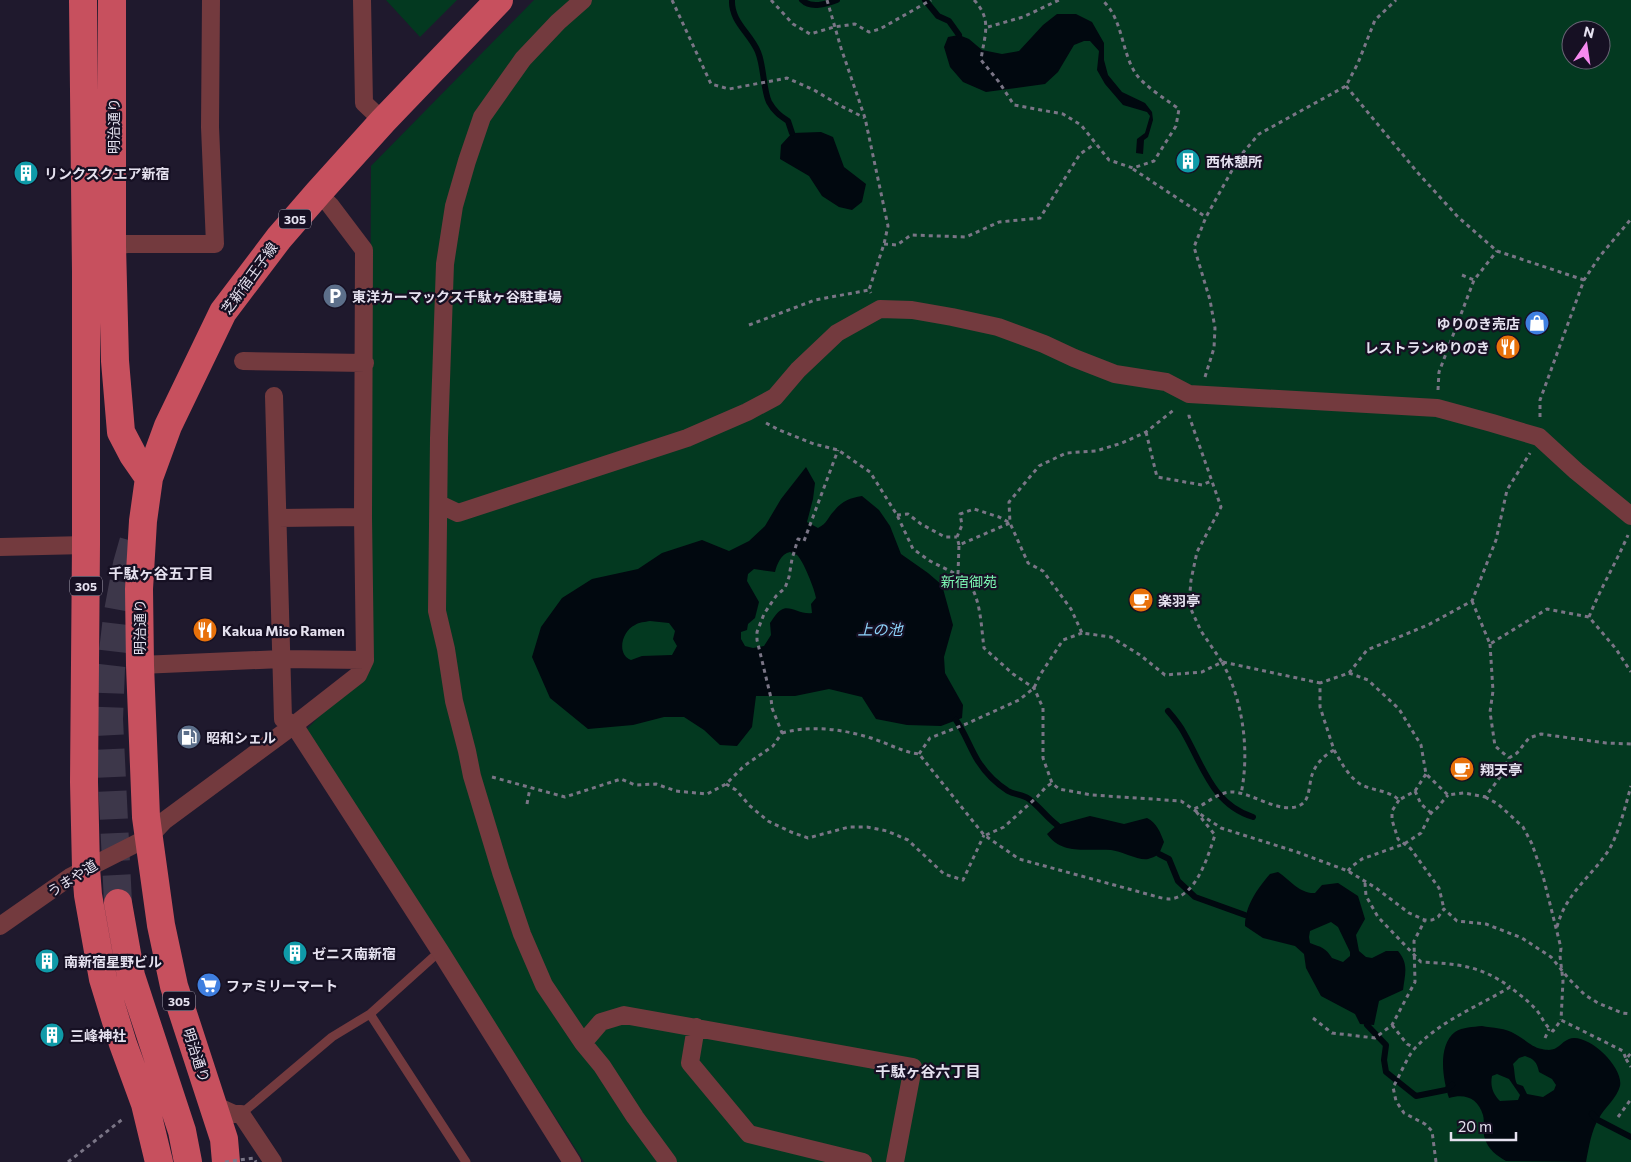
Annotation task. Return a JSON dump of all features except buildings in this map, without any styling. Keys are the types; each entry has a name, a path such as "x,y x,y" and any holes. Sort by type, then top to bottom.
{"main road":[{"name":"明治通り","path":"83,0 86,272 84,782 86,868 88,895 103,978 123,1044 145,1104 159,1162"},
{"name":"明治通り","path":"112,0 112,246 115,361 121,432 133,455 149,478 143,521 139,589 146,817 161,925 174,986 214,1105 224,1139 226,1162"},
{"name":"芝新宿王子線","path":"149,478 168,426 223,312 279,238 318,193 383,121 499,0"},
{"name":"305","path":"118,903 131,976 182,1131 188,1162"}],"street":[{"path":"112,246 127,244 215,244 210,127 211,0"},
{"path":"362,0 364,102 383,121"},
{"path":"583,0 558,22 523,59 482,117 454,206 445,264 439,438 437,611 446,650 454,701 472,776 522,934 544,985 582,1043 602,1066 635,1117 668,1162"},
{"path":"140,664 282,658 365,660 363,517 364,250 330,205 318,193"},
{"path":"439,504 458,512 687,438 747,412 775,397 798,370 837,333 880,309 912,310 952,316 998,327 1115,374 1166,382 1188,394 1437,408 1539,437 1576,471 1631,516"},
{"path":"243,361 365,363"},
{"path":"274,396 283,719 294,725 440,951 564,1159"},
{"path":"278,518 363,517"},
{"path":"0,547 86,545"},
{"name":"うまや道","path":"0,926 86,868 149,837 164,821 358,675 365,660"},
{"path":"582,1043 601,1022 624,1015 914,1067 895,1162"},
{"path":"696,1027 690,1063 749,1134 863,1162"},
{"path":"214,1105 234,1114 241,1114 274,1162"}],"lane":[{"path":"241,1114 332,1037 370,1014 440,951"},
{"path":"370,1014 466,1162"}],"path":[{"path":"672,0 711,84 729,89 787,78 866,118"},
{"path":"771,0 793,24 810,34 834,27 855,24 869,32 880,30 931,0"},
{"path":"827,0 834,27 866,118 888,226 869,290 880,309"},
{"path":"974,0 981,7 988,27 981,60 999,82 1014,105 1063,114 1081,126 1109,160 1133,168 1206,216"},
{"path":"988,27 1024,17 1059,0"},
{"path":"1102,0 1110,7 1128,59 1137,76 1179,110 1176,126 1154,161 1133,168"},
{"path":"1082,632 1071,610 1042,571 1028,564 1010,523 1009,502 1039,466 1066,453 1096,451 1122,443 1146,432 1174,410 1207,375 1214,348 1216,328 1210,300 1194,247 1206,216 1240,156 1259,134 1346,86 1358,63 1375,20 1396,0"},
{"path":"1346,86 1418,174 1458,217 1497,251 1584,280"},
{"path":"884,244 897,245 911,235 966,237 999,222 1040,218 1080,154 1095,144"},
{"path":"919,754 930,738 1019,700 1034,688 1040,675 1063,640 1082,632 1110,637 1140,655 1165,674 1202,672 1222,662 1320,684 1349,673 1367,650 1428,624 1472,601 1496,540 1507,490 1539,437 1540,400 1584,280 1600,256 1631,219"},
{"path":"1437,408 1439,372 1474,280 1497,251"},
{"path":"1462,275 1474,280"},
{"path":"749,324 815,300 869,290"},
{"path":"1188,394 1189,416 1220,507 1197,552 1191,580 1189,605 1201,631 1222,662 1232,681 1244,734 1245,776 1242,794"},
{"path":"747,412 779,430 814,444 838,450 870,472 897,515 912,548 930,561 966,579 970,584 979,609 984,648 1013,674 1034,688 1043,708 1043,758 1052,783 1060,789 1092,795 1181,801 1221,828 1297,852 1348,872 1376,888 1409,913 1425,920 1432,920 1438,917 1444,909"},
{"path":"1146,432 1157,477 1202,485 1211,481"},
{"path":"782,733 772,708 772,698 757,640 757,632 764,614 776,596 785,588 798,539 804,541 838,450"},
{"path":"958,574 959,545 957,537 962,525 960,514 974,509 999,517 1010,523"},
{"path":"897,515 908,514 921,524 945,537 957,537"},
{"path":"959,545 1010,523"},
{"path":"1589,618 1599,592 1621,551 1631,527"},
{"path":"1472,601 1490,644 1493,691 1490,712 1495,746 1509,758"},
{"path":"1490,644 1547,609 1589,618 1616,649 1631,672"},
{"path":"1349,673 1368,680 1400,709 1422,745 1426,774 1448,795"},
{"path":"1320,684 1320,707 1334,750 1350,776 1361,785 1393,794 1398,800"},
{"path":"472,776 493,777 565,798 620,779 635,785 656,784 676,790 707,794 726,784 744,766 774,746 782,733 795,729 832,729 870,738 911,753 919,754 985,835 1019,859 1170,899 1183,895 1192,886 1207,858 1214,835 1194,809"},
{"path":"1485,797 1501,776 1509,758 1517,753 1529,738 1541,734 1606,743 1631,744"},
{"path":"1194,809 1219,795 1232,792 1254,797 1262,802 1279,807 1291,807 1302,804 1306,798 1312,773 1325,755 1334,750"},
{"path":"1426,774 1415,791 1398,800 1392,811 1392,820 1398,839 1410,849 1439,888 1444,909 1457,921 1486,924 1522,938 1551,957 1569,980 1592,999 1622,1013 1631,1014"},
{"path":"726,784 736,790 750,806 768,821 791,832 808,838 850,827 868,827 887,831 908,840 944,874 963,880 985,835 1004,827 1037,797 1046,786 1052,783"},
{"path":"1557,927 1560,914 1567,901 1593,872 1611,846 1631,786"},
{"path":"527,804 530,788"},
{"path":"1415,791 1420,804 1431,813"},
{"path":"1348,872 1351,867 1362,859 1404,844 1421,833 1431,813 1448,795 1464,793 1485,797 1498,804 1523,827 1532,844 1544,876 1557,927 1563,971 1561,1020 1553,1032 1524,997 1497,978 1475,968 1453,964 1421,962 1378,917 1366,896 1365,882"},
{"path":"1313,1018 1332,1033 1375,1038 1392,1025 1415,982 1414,941 1425,920"},
{"path":"1436,1162 1432,1131 1425,1124 1404,1113 1396,1101 1393,1087 1415,1048 1443,1025 1510,987"},
{"path":"1561,1020 1623,1051 1631,1067"},
{"path":"1392,1025 1407,1044 1415,1048"},
{"path":"1545,1038 1549,1029"},
{"path":"1626,1059 1631,1053"},
{"path":"1618,1117 1631,1099"},
{"path":"68,1162 126,1117"},
{"path":"226,1162 254,1158 256,1162"}],"green space":[{"path":"386,0 457,0 420,37"},
{"name":"新宿御苑","path":"534,0 1631,0 1631,1162 584,1162 306,730 369,666 371,166"}],"water":[{"path":"1057,14 1076,14 1092,22 1104,43 1104,60 1108,75 1122,92 1145,103 1152,112 1153,120 1148,137 1144,140 1143,154 1136,153 1137,139 1145,133 1150,116 1147,112 1123,105 1105,84 1097,70 1099,51 1090,41 1074,45 1058,72 1045,84 986,92 963,82 950,67 944,47 948,37 959,35 969,39 982,50 1002,54 1019,51 1043,25"},
{"path":"821,132 833,137 844,167 866,184 862,202 852,210 839,207 822,196 809,176 780,159 781,145 792,133"},
{"name":"上の池","path":"806,467 815,483 807,522 818,528 824,524 843,502 862,496 879,510 890,526 901,554 942,585 953,625 944,657 945,673 963,705 962,718 941,726 907,725 876,719 862,697 829,689 795,696 756,696 752,727 737,746 720,745 704,730 684,717 664,717 633,725 588,729 550,698 532,657 541,627 562,598 592,579 638,569 662,553 702,540 729,551 749,541 765,526 781,499","holes":["790,552 799,558 813,589 816,598 811,604 812,613 803,613 784,608 776,614 770,623 771,635 764,646 753,648 745,646 741,639 741,632 747,630 748,624 755,618 759,602 747,581 748,574 754,569 775,572 782,557","650,621 669,623 675,631 673,639 677,646 672,655 642,656 631,660 623,653 622,642 624,637 630,628"]},
{"path":"1090,816 1124,824 1147,818 1156,825 1164,842 1159,854 1144,859 1111,850 1068,848 1053,841 1047,834 1057,825"},
{"path":"1278,872 1300,889 1310,893 1315,893 1322,885 1338,883 1358,896 1365,919 1356,935 1359,951 1366,957 1372,958 1386,951 1398,951 1405,965 1403,990 1379,1001 1374,1025 1360,1024 1355,1014 1321,996 1306,968 1304,954 1295,946 1263,938 1245,926 1249,905 1270,874","holes":["1331,922 1338,927 1350,952 1350,956 1343,962 1332,958 1323,948 1310,943 1309,937 1310,931"]},
{"path":"1482,1026 1507,1030 1535,1047 1547,1050 1555,1049 1569,1039 1577,1038 1594,1046 1610,1061 1620,1078 1620,1086 1616,1095 1596,1123 1586,1162 1506,1161 1493,1152 1486,1143 1483,1115 1478,1104 1470,1098 1460,1096 1449,1098 1443,1064 1449,1038 1458,1030","holes":["1525,1056 1535,1061 1539,1072 1552,1079 1556,1085 1554,1090 1543,1097 1527,1094 1523,1086 1517,1084 1513,1064 1519,1058","1497,1074 1509,1079 1520,1095 1518,1100 1500,1101 1494,1093 1491,1083 1492,1076"]}],"waterway":[{"path":"732,0 735,15 758,52 769,102 777,113 788,121 792,133"},
{"path":"802,0 814,5 837,0"},
{"path":"925,0 938,16 949,21 959,35"},
{"path":"1168,711 1181,727 1204,771 1219,794 1239,811 1253,817"},
{"path":"956,720 978,761 992,778 1008,791 1029,799 1057,825"},
{"path":"1159,854 1169,859 1178,881 1195,897 1245,915"},
{"path":"1367,1025 1386,1045 1384,1060 1386,1072 1416,1096 1446,1090 1452,1085"},
{"path":"1592,1114 1598,1120 1631,1137"}],"tunnel":[{"path":"118,903 109,719 111,669 117,617 127,564 137,529"}],"place":[{"name":"西休憩所","path":"1188,161"},
{"name":"リンクスクエア新宿","path":"26,173"},
{"name":"東洋カーマックス千駄ヶ谷駐車場","path":"335,296"},
{"name":"ゆりのき売店","path":"1537,323"},
{"name":"レストランゆりのき","path":"1508,347"},
{"name":"楽羽亭","path":"1141,600"},
{"name":"Kakua Miso Ramen","path":"205,630"},
{"name":"昭和シェル","path":"189,737"},
{"name":"翔天亭","path":"1462,769"},
{"name":"ゼニス南新宿","path":"295,953"},
{"name":"南新宿星野ビル","path":"47,961"},
{"name":"ファミリーマート","path":"209,985"},
{"name":"三峰神社","path":"52,1035"}],"district":[{"name":"千駄ヶ谷五丁目","path":"161,573"},
{"name":"千駄ヶ谷六丁目","path":"928,1071"}]}
